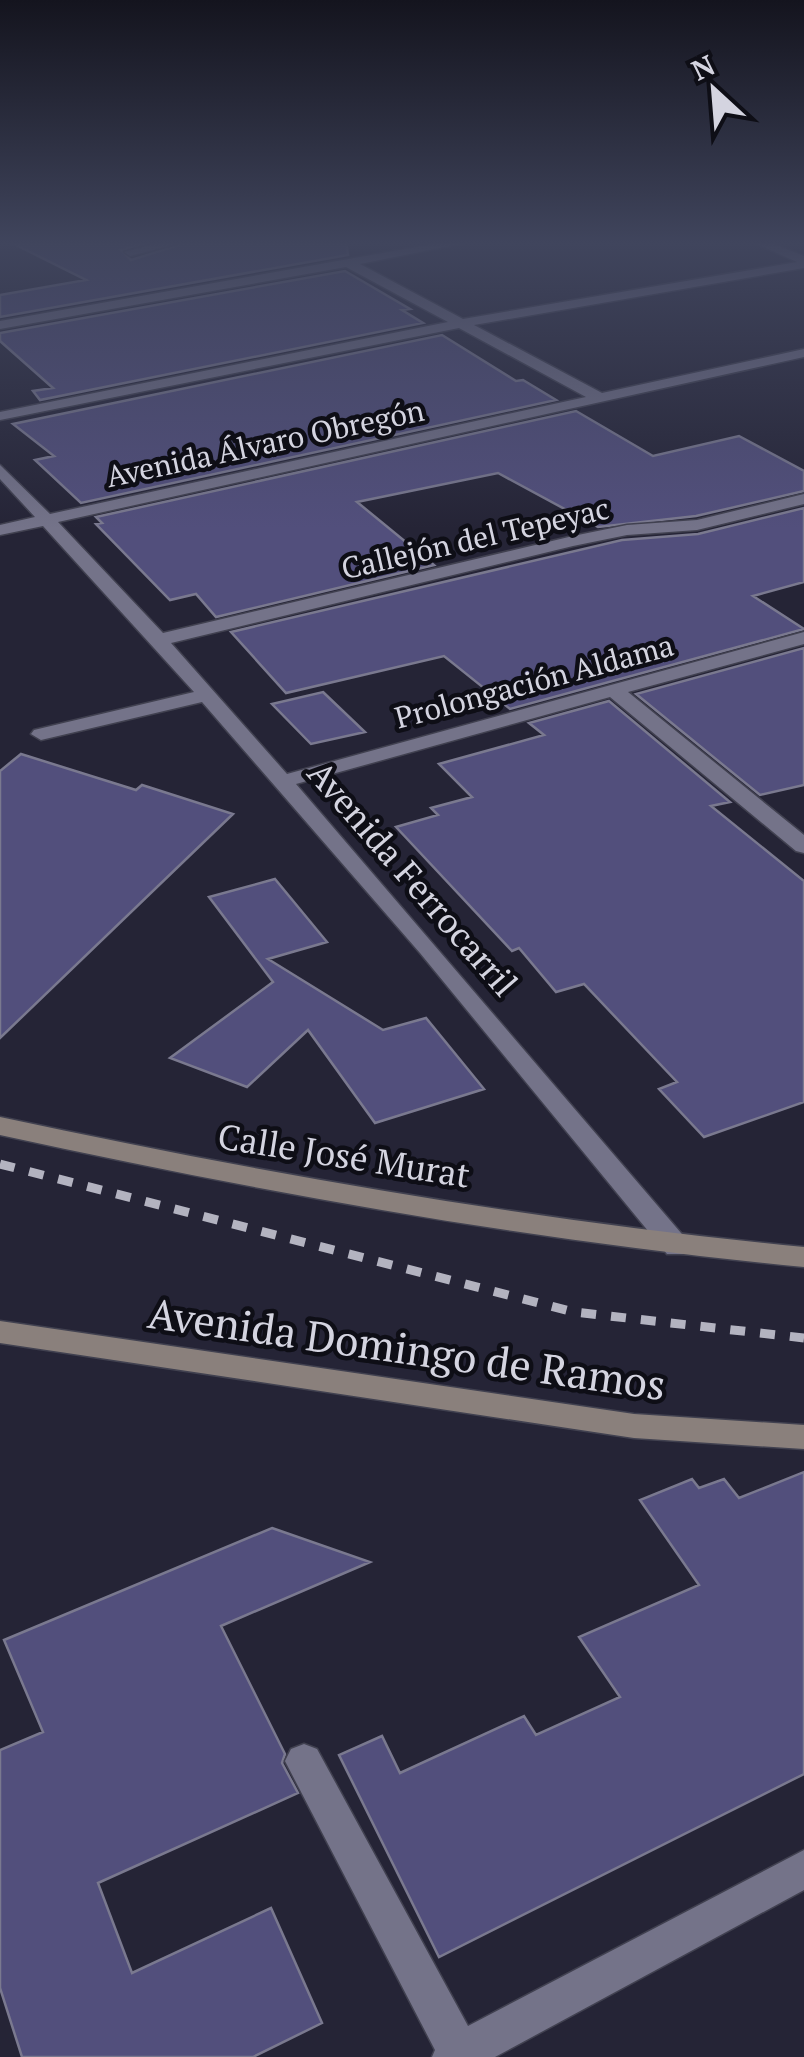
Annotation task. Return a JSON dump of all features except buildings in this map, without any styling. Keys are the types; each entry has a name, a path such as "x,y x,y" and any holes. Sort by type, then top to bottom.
{"street":[{"path":"0,416 392,337"},
{"path":"488,337 600,398"},
{"name":"Avenida Álvaro Obregón","path":"0,530 804,353"},
{"name":"Avenida Ferrocarril","path":"0,470 159,640 428,948 677,1247"},
{"name":"Callejón del Tepeyac","path":"159,640 572,541 697,524 804,499"},
{"name":"Prolongación Aldama","path":"280,782 804,638"},
{"path":"614,691 804,846"},
{"path":"41,734 206,696"},
{"name":"Calle José Murat","path":"0,1126 188,1168 677,1247"},
{"path":"677,1247 804,1257"},
{"name":"Avenida Domingo de Ramos","path":"0,1332 634,1426 804,1438"},
{"path":"304,1762 456,2055 804,1869"}],"railway":[{"path":"0,1164 574,1312 804,1338"}]}
